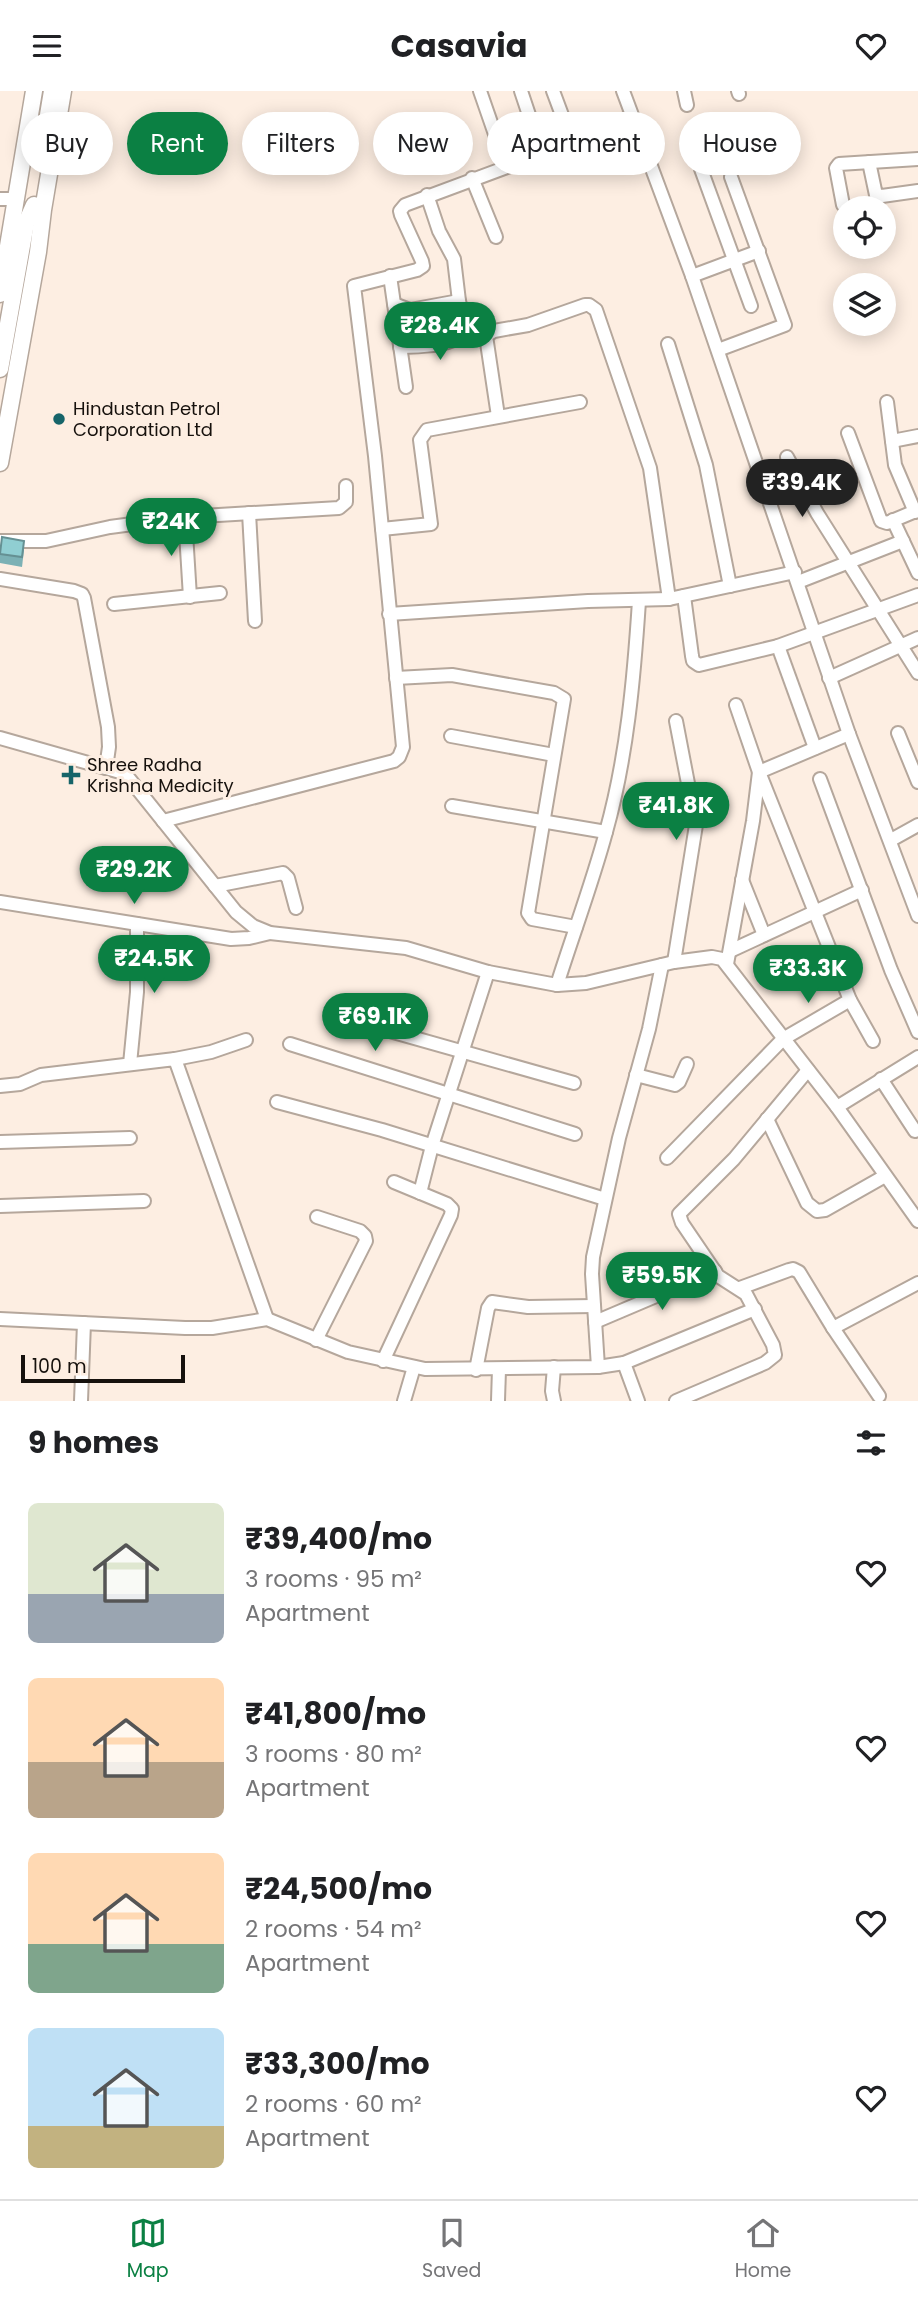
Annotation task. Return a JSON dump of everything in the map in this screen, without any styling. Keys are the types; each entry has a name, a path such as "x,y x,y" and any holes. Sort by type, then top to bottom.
{"main road":[{"path":"0,294 8,199 34,91"},
{"path":"0,369 26,223 34,205 52,91"},
{"path":"0,463 38,252 63,91"},
{"path":"0,416 36,223 34,205"}],"street":[{"path":"480,91 487,112"},
{"path":"521,91 528,112"},
{"path":"553,91 561,112"},
{"path":"623,91 631,112"},
{"path":"684,91 687,105"},
{"path":"841,196 836,168 842,163 918,159"},
{"path":"869,162 876,195 918,191"},
{"path":"163,821 394,761 399,757 403,747 375,456 353,288 358,283 417,271 423,266 400,211 405,205 487,173"},
{"path":"654,175 718,350 849,734 891,840 913,886 918,916"},
{"path":"703,175 751,306"},
{"path":"718,350 785,325 731,177"},
{"path":"472,178 496,237"},
{"path":"427,195 439,231 454,259 459,301 467,333 486,336 494,331 528,324 585,305 596,310 650,468 669,599"},
{"path":"692,276 759,251"},
{"path":"390,276 406,387"},
{"path":"394,304 410,310 459,301"},
{"path":"400,347 442,345 467,333"},
{"path":"486,336 498,416"},
{"path":"668,344 706,465 730,586"},
{"path":"382,529 431,524 420,440 427,430 580,402"},
{"path":"848,433 878,518 883,523 916,511 895,465 887,402"},
{"path":"892,441 918,436"},
{"path":"787,457 817,513 918,673"},
{"path":"0,541 46,541 110,527 185,517 342,507 346,502 346,486"},
{"path":"249,513 255,621"},
{"path":"185,517 190,597"},
{"path":"893,520 918,573"},
{"path":"389,614 588,601 669,599 730,586 796,577 849,562 903,541"},
{"path":"0,579 82,594 108,727 106,768"},
{"path":"114,604 220,593"},
{"path":"684,596 692,656 695,663 703,665 778,646 918,595"},
{"path":"557,985 607,832 627,728 639,601"},
{"path":"830,678 918,638"},
{"path":"778,646 815,748"},
{"path":"396,678 452,675 558,694 564,699 542,821 529,916 576,927"},
{"path":"736,705 759,772 850,1000 873,1041"},
{"path":"598,1367 593,1257 619,1138 668,964 696,825 676,721"},
{"path":"898,733 918,782"},
{"path":"759,772 849,734"},
{"path":"451,736 554,755"},
{"path":"0,738 120,772 133,781 244,920 270,933"},
{"path":"759,772 729,958 783,1039 837,1107 918,1221"},
{"path":"820,779 891,970 918,1032"},
{"path":"452,806 607,832"},
{"path":"891,840 918,825"},
{"path":"215,886 283,873 288,878 296,908"},
{"path":"742,880 764,935"},
{"path":"0,902 239,939 270,933 406,948 488,972 557,985 586,983 712,957 722,960 729,958 764,935 862,890"},
{"path":"130,1064 137,992 137,923"},
{"path":"419,1193 488,972"},
{"path":"667,1158 783,1039 850,1000"},
{"path":"333,1015 573,1083"},
{"path":"0,1086 20,1084 33,1077 49,1074 174,1059 211,1052 246,1040"},
{"path":"290,1044 575,1134"},
{"path":"837,1107 918,1057"},
{"path":"174,1059 267,1319"},
{"path":"636,1075 675,1085 687,1064"},
{"path":"676,1401 772,1359 775,1350 755,1309 740,1289 722,1279 715,1271 682,1223 679,1214 729,1164 808,1070"},
{"path":"881,1079 915,1131"},
{"path":"277,1102 605,1199"},
{"path":"767,1119 807,1203 817,1211 825,1210 886,1175"},
{"path":"0,1142 130,1138"},
{"path":"383,1361 452,1209 449,1205 394,1182"},
{"path":"0,1206 144,1201"},
{"path":"316,1339 366,1241 360,1231 317,1217"},
{"path":"740,1289 796,1269 878,1396"},
{"path":"595,1322 715,1271"},
{"path":"832,1328 918,1283"},
{"path":"476,1370 488,1308 492,1302 534,1307 594,1306"},
{"path":"0,1319 212,1328 267,1319 348,1352 383,1361 439,1370 476,1370 598,1367 624,1363 755,1309"},
{"path":"81,1401 84,1323"},
{"path":"624,1363 638,1401"},
{"path":"404,1401 414,1367"},
{"path":"554,1367 554,1401"},
{"path":"498,1401 499,1369"}],"building":[{"path":"2,537 24,541 22,557 0,554"}],"place":[{"name":"Hindustan Petrol Corporation Ltd","path":"59,419"},
{"name":"Shree Radha Krishna Medicity","path":"71,775"}]}
